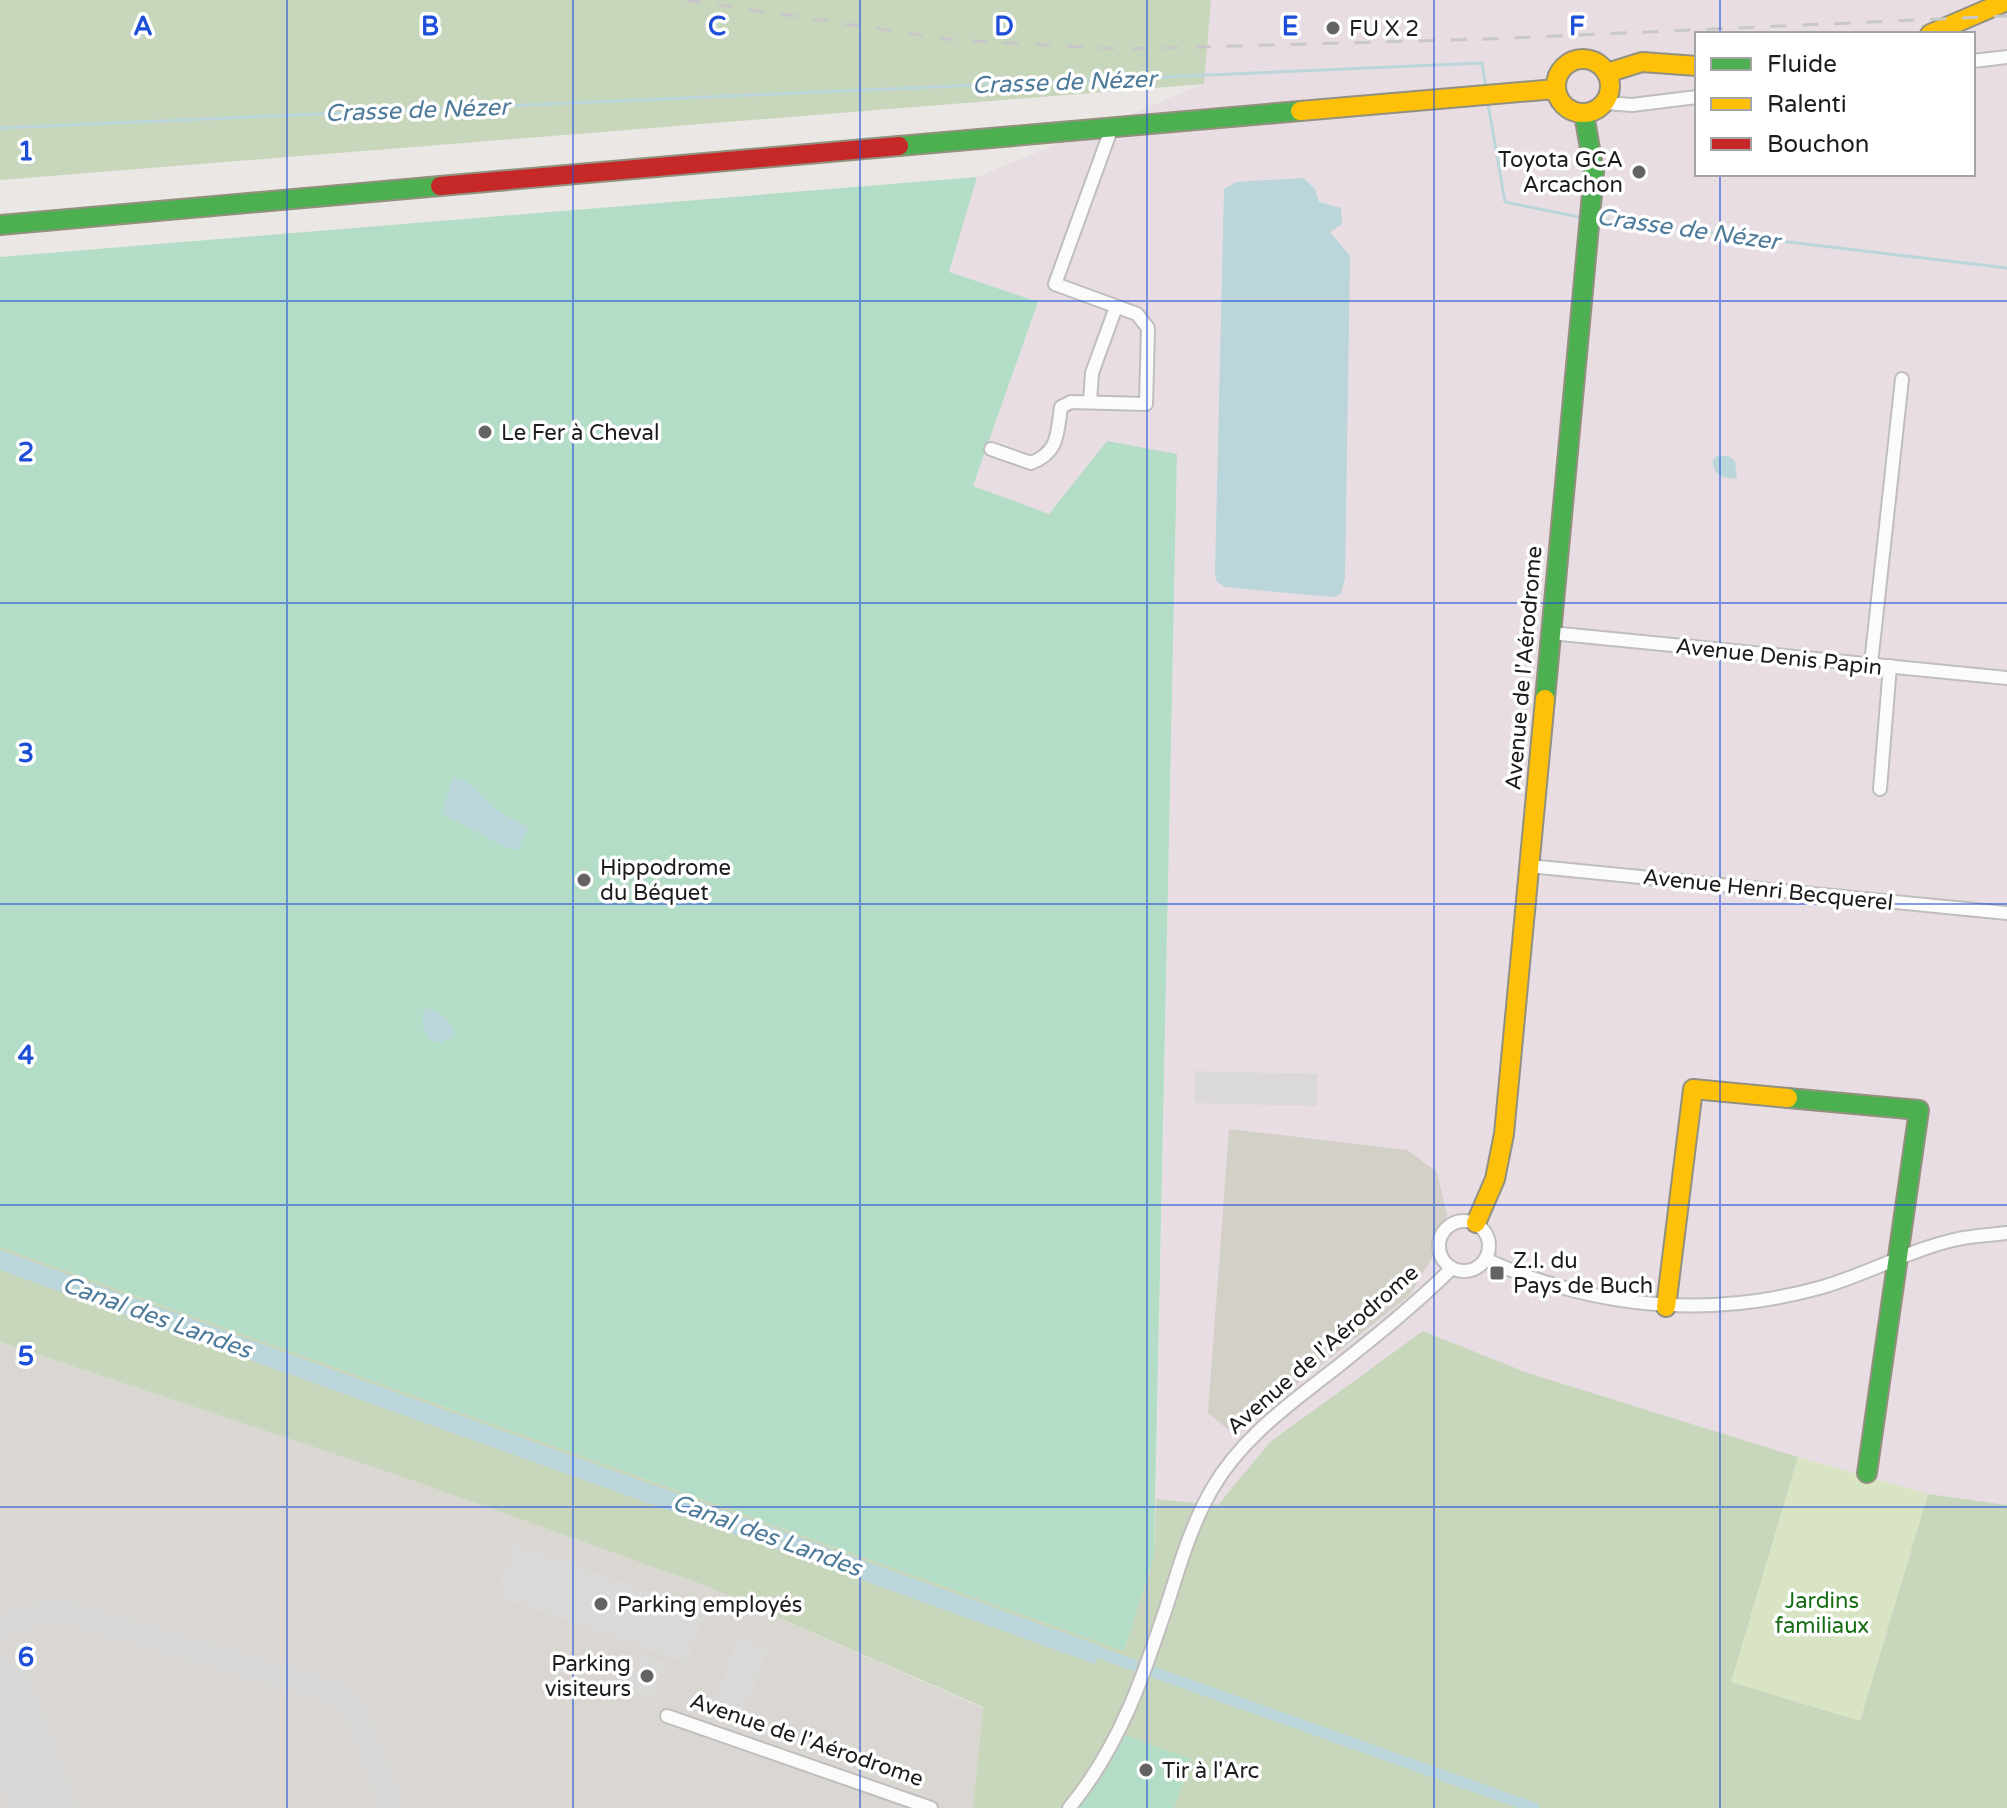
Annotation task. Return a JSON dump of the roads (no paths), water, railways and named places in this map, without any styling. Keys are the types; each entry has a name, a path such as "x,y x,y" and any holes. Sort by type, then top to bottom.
{"street":[{"path":"1935,32 2007,1"},
{"path":"1975,61 2007,57"},
{"path":"1605,103 1611,88 1607,73 1593,61 1575,60 1561,71 1556,89 1562,104 1584,114 1605,103 1632,105 1695,97"},
{"path":"1607,73 1642,62 1695,66"},
{"path":"0,225 1556,89"},
{"name":"Avenue de l'Aérodrome","path":"1476,1223 1495,1179 1504,1134 1594,160 1584,114"},
{"path":"991,449 1031,463 1044,457 1057,444 1061,407 1071,402 1146,404 1148,328 1137,314 1055,284 1112,127"},
{"path":"1090,402 1092,373 1116,307"},
{"path":"1871,664 1902,379"},
{"name":"Avenue Denis Papin","path":"1551,633 2007,678"},
{"path":"1880,789 1890,666"},
{"name":"Avenue Henri Becquerel","path":"1529,866 2007,913"},
{"path":"1666,1307 1693,1089 1919,1110 1867,1473"},
{"path":"1460,1221 1476,1223 1489,1243 1485,1259 1466,1271 1452,1268 1439,1249 1442,1235 1460,1221"},
{"path":"1485,1259 1533,1281 1583,1294 1666,1307 1733,1304 1798,1293 1956,1240 2007,1233"},
{"name":"Avenue de l'Aérodrome","path":"1069,1808 1107,1756 1138,1690 1183,1554 1211,1489 1232,1459 1259,1428 1401,1316 1452,1268"},
{"name":"Avenue de l'Aérodrome","path":"667,1716 931,1808"}],"water":[{"path":"1303,178 1315,189 1319,202 1341,208 1342,224 1330,232 1350,256 1345,578 1341,594 1332,597 1225,587 1217,582 1215,573 1224,189 1236,182"},
{"path":"1717,456 1729,456 1735,461 1737,479 1723,477 1714,469 1713,460"},
{"path":"454,777 468,782 495,809 528,828 518,850 507,848 441,813"},
{"path":"424,1008 444,1018 451,1026 454,1037 440,1043 430,1040 422,1025"},
{"path":"0,1250 1101,1646 1095,1664 0,1270"}],"waterway":[{"name":"Crasse de Nézer","path":"0,128 1482,63 1486,88"},
{"name":"Crasse de Nézer","path":"1488,104 1505,202 1584,218"},
{"name":"Crasse de Nézer","path":"1595,219 2007,268"},
{"name":"Canal des Landes","path":"1086,1648 1534,1808"}],"railway":[{"path":"686,0 953,40 1122,49 1488,39 2007,16"}],"place":[{"name":"FU X 2","path":"1333,28"},
{"name":"Toyota GCA Arcachon","path":"1639,172"},
{"name":"Le Fer à Cheval","path":"485,432"},
{"name":"Hippodrome du Béquet","path":"584,880"},
{"name":"Z.I. du Pays de Buch","path":"1497,1273"},
{"name":"Parking employés","path":"601,1604"},
{"name":"Parking visiteurs","path":"647,1676"},
{"name":"Tir à l'Arc","path":"1146,1770"}],"park label":[{"name":"Jardins familiaux","path":"1822,1612"}]}
